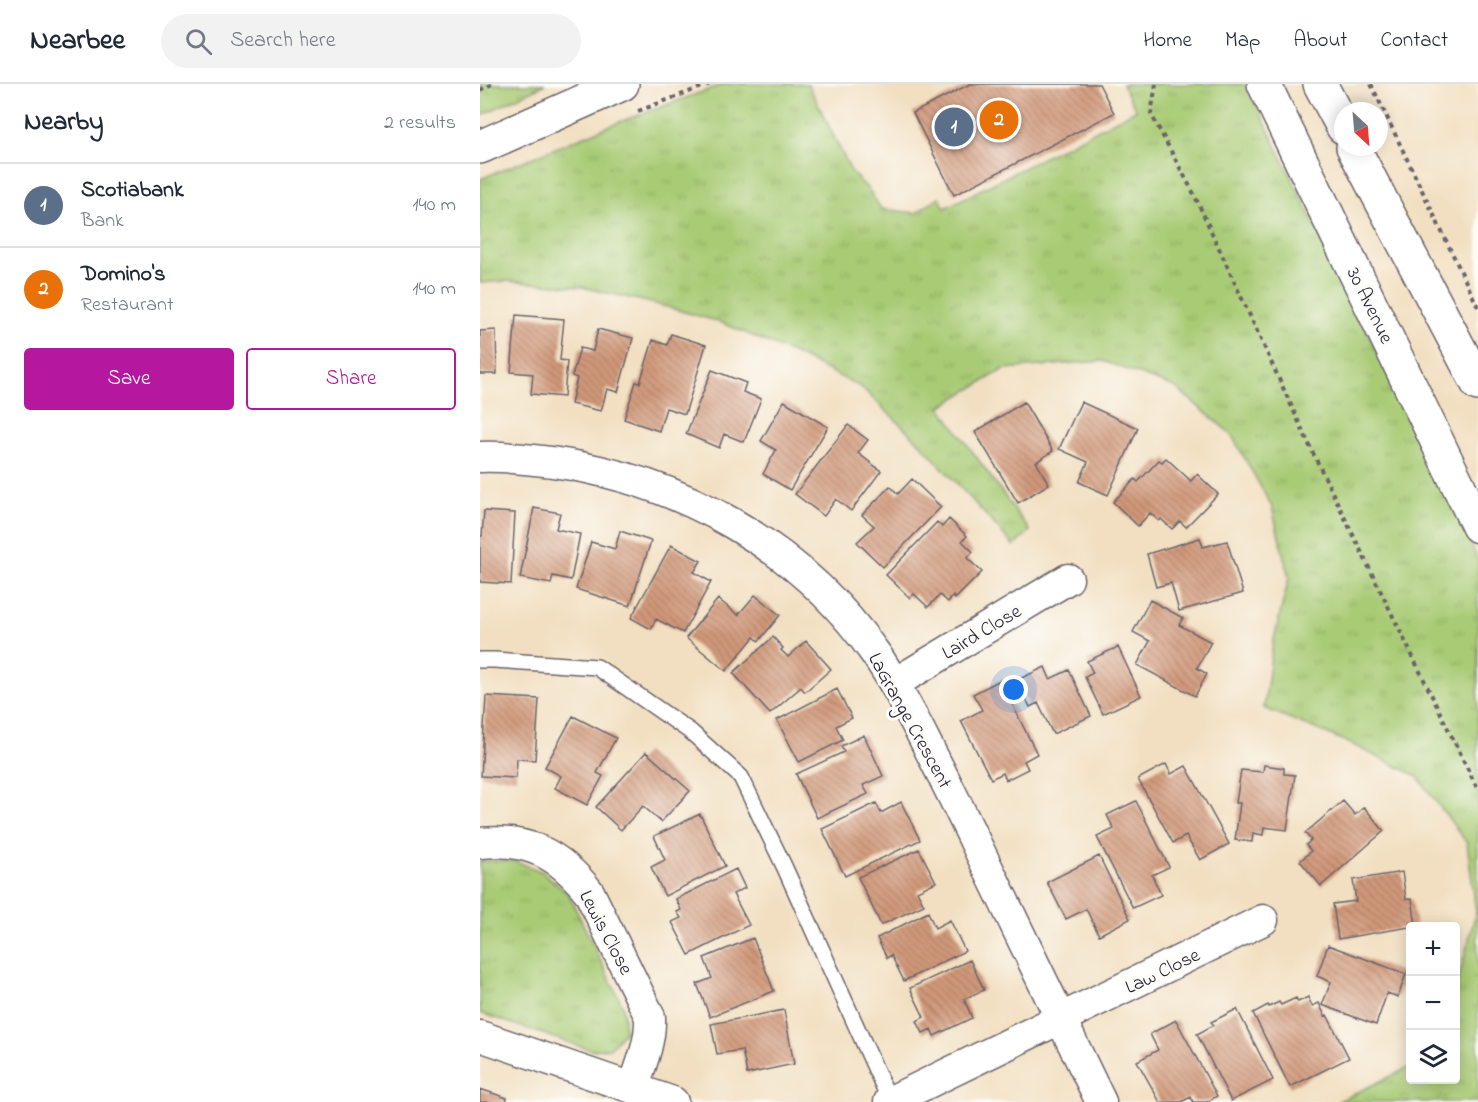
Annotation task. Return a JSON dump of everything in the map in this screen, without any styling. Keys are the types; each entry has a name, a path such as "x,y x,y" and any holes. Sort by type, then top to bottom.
{"main road":[{"path":"480,147 621,84"},
{"name":"30 Avenue","path":"1264,84 1478,526"},
{"path":"1320,84 1334,110"},
{"path":"1358,156 1478,384"},
{"path":"1454,336 1478,361"}],"street":[{"name":"LaGrange Crescent","path":"480,458 582,466 669,492 710,510 747,531 825,592 876,653 895,682 940,769 1101,1102"},
{"name":"Laird Close","path":"895,682 1068,579"},
{"name":"Lewis Close","path":"480,843 508,843 539,849 558,860 578,878 589,892 650,1017 649,1041 633,1088"},
{"name":"Law Close","path":"1061,1019 1263,921"},
{"path":"890,1102 1061,1019"},
{"path":"480,1036 673,1102"}],"lane":[{"path":"480,660 597,667 691,732 741,777 784,866 890,1102"}],"path":[{"path":"480,90 492,84"},
{"path":"1156,84 1151,114 1194,194 1313,453 1478,790"},
{"path":"1371,84 1478,307"}],"green space":[{"path":"480,84 545,84 480,116"},
{"path":"724,84 808,84 852,173 869,190 881,209 916,213 939,197 945,208 1136,110 1122,84 1246,84 1478,559 1478,1102 1337,1102 1406,1069 1406,1084 1460,1084 1460,973 1476,912 1467,843 1417,776 1345,741 1264,708 1273,643 1289,578 1272,507 1231,434 1175,387 1103,361 1004,369 940,407 1030,531 1014,546 919,442 861,387 797,355 720,322 582,287 507,281 480,283 480,179 614,124"},
{"path":"480,861 515,861 543,872 569,895 623,1007 625,1031 610,1048 591,1050 480,1013"}],"building":[{"path":"970,84 1099,84 1114,113 954,195 913,113"},
{"path":"516,315 564,319 560,360 567,361 564,397 531,394 533,374 511,372"},
{"path":"598,329 633,338 618,392 607,389 601,411 571,404 577,378 572,376 580,348 593,351"},
{"path":"496,330 497,374 480,374 480,331"},
{"path":"671,334 706,345 685,414 666,408 659,431 624,419 636,382 640,383 653,340 667,345"},
{"path":"712,370 746,383 743,392 761,399 744,442 724,434 719,448 686,434"},
{"path":"784,401 828,427 790,490 763,474 776,450 761,441"},
{"path":"1024,402 1053,451 1036,462 1049,484 1018,503 975,432"},
{"path":"1081,402 1138,428 1108,495 1079,482 1088,462 1059,449"},
{"path":"848,425 868,440 858,453 881,471 851,511 836,499 824,516 795,494"},
{"path":"1166,458 1191,481 1197,474 1218,494 1186,527 1180,521 1172,529 1150,513 1138,526 1113,502 1135,479 1138,482 1159,460 1162,462"},
{"path":"912,479 941,507 883,567 857,542 874,526 862,515 890,486 898,494"},
{"path":"534,508 560,513 556,529 580,534 571,580 553,576 551,584 520,578"},
{"path":"484,511 515,513 511,584 480,582 480,536 482,536"},
{"path":"949,519 967,536 962,541 973,552 967,558 982,572 955,599 953,596 948,602 940,595 928,607 914,594 910,598 886,575 937,522 942,527"},
{"path":"620,531 651,541 630,606 576,589 591,542 615,549"},
{"path":"1200,538 1203,547 1227,541 1243,593 1179,611 1171,583 1156,587 1147,554"},
{"path":"671,545 701,561 694,572 711,582 683,633 656,619 651,629 631,618"},
{"path":"755,595 780,615 759,641 754,637 726,671 686,638 718,599 738,615"},
{"path":"1150,600 1183,618 1179,625 1211,642 1197,668 1207,674 1195,696 1137,665 1150,641 1133,632"},
{"path":"773,637 788,657 806,641 831,669 805,692 801,687 770,714 733,673"},
{"path":"1118,647 1141,696 1103,714 1085,677 1093,673 1087,661"},
{"path":"1045,667 1050,679 1069,670 1091,716 1053,734 1038,703 1030,707 1017,680"},
{"path":"1000,680 1037,754 1024,761 1028,769 1006,780 1003,773 991,779 961,721 982,710 973,694"},
{"path":"837,689 852,718 836,726 843,740 799,762 777,720"},
{"path":"486,696 539,699 535,760 517,759 516,778 481,776"},
{"path":"573,716 616,738 597,773 603,776 587,805 555,788 561,776 545,767"},
{"path":"864,735 883,776 863,785 868,794 817,818 796,774 844,752 841,746"},
{"path":"646,752 690,791 661,822 643,806 621,830 596,807"},
{"path":"1166,764 1171,774 1186,766 1229,844 1200,860 1186,836 1173,843 1138,779"},
{"path":"1264,765 1284,768 1284,774 1295,775 1287,830 1264,827 1263,835 1253,833 1252,842 1235,840 1240,803 1236,803 1241,770 1263,772"},
{"path":"1136,801 1169,867 1152,875 1161,895 1133,908 1097,837 1114,829 1107,815"},
{"path":"1343,801 1355,815 1364,807 1384,831 1321,886 1300,861 1311,851 1306,845 1311,840 1305,833"},
{"path":"901,802 920,840 845,876 822,829 876,803 881,813"},
{"path":"700,814 725,866 665,896 651,867 665,860 654,836"},
{"path":"919,849 936,882 917,891 924,905 881,925 858,877"},
{"path":"1099,856 1130,919 1099,935 1086,909 1066,919 1047,882"},
{"path":"736,869 745,888 733,894 749,925 689,955 672,922 681,918 677,912 681,910 676,899"},
{"path":"1402,872 1406,899 1412,899 1415,922 1406,922 1406,928 1338,939 1333,904 1356,901 1353,880"},
{"path":"928,912 935,928 950,920 965,951 904,981 891,955 887,958 877,938"},
{"path":"753,938 774,991 710,1017 697,984 712,978 704,958"},
{"path":"1328,945 1406,974 1398,997 1387,993 1376,1025 1322,1005 1331,982 1317,976"},
{"path":"970,960 984,990 964,999 972,1018 934,1036 931,1029 923,1033 917,1021 924,1017 910,988"},
{"path":"1308,997 1312,1006 1319,1003 1349,1058 1290,1087 1253,1013 1268,1005 1269,1007 1279,1002 1281,1005 1296,998 1298,1002"},
{"path":"1237,1009 1273,1080 1231,1101 1197,1034 1214,1025 1211,1022"},
{"path":"784,1010 794,1064 747,1074 742,1050 717,1054 711,1024"},
{"path":"1176,1020 1217,1096 1207,1102 1193,1102 1191,1097 1181,1102 1160,1102 1137,1061 1158,1050 1150,1034"},
{"path":"480,1089 507,1098 506,1102 480,1102"}],"place":[{"name":"Domino's","path":"999,120"},
{"name":"Scotiabank","path":"954,127"}]}
